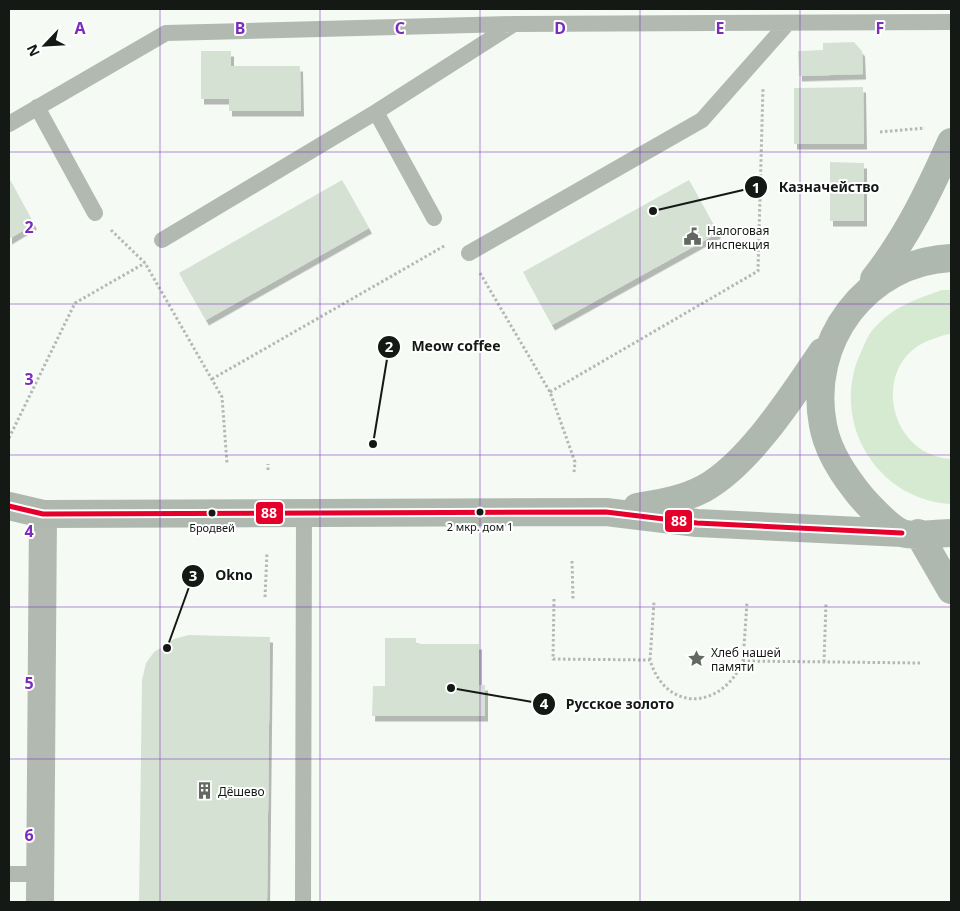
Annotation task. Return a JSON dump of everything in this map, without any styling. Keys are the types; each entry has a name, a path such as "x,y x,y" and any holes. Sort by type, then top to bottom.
{"street":[{"path":"606,512 676,500 703,489 731,470 786,405 833,335 901,243 922,206 942,135"},
{"path":"862,296 902,269 926,261 951,258"},
{"path":"833,335 820,380 823,426 840,469 866,504 910,533 951,590"},
{"path":"9,506 43,514 606,512 697,523 910,533 951,533"},
{"path":"40,902 43,514"}],"lane":[{"path":"9,124 166,33 514,24 951,22"},
{"path":"162,240 376,112 514,24"},
{"path":"469,253 702,120 787,24"},
{"path":"37,107 95,213"},
{"path":"376,112 434,218"},
{"path":"302,902 304,513"},
{"path":"9,874 40,874"}],"path":[{"path":"550,392 758,270 764,50"},
{"path":"880,132 942,135"},
{"path":"95,213 145,263 222,397 227,463"},
{"path":"9,438 74,303 145,263 162,240"},
{"path":"212,379 455,240 469,253 550,392 575,462 574,472"},
{"path":"268,464 268,470"},
{"path":"266,597 267,552"},
{"path":"572,561 572,600"},
{"path":"554,599 553,659 650,660"},
{"path":"654,602 650,660 653,670 664,686 679,695 695,699 709,697 727,687 738,672 743,661 747,602"},
{"path":"824,662 826,603"},
{"path":"743,661 921,663"}],"green space":[{"path":"942,290 951,290 951,334 933,339 913,349 900,365 894,384 894,404 900,424 911,441 928,453 951,459 951,504 924,499 901,488 881,472 866,452 856,429 851,404 853,378 861,352 871,332 895,310"}],"building":[{"path":"854,42 862,51 863,74 799,76 798,51 823,50 823,43"},
{"path":"201,51 231,51 231,66 300,66 301,111 229,111 229,99 201,99"},
{"path":"863,87 864,144 794,144 794,88"},
{"path":"830,162 864,163 864,221 830,221"},
{"path":"9,178 34,224 9,239"},
{"path":"342,180 369,228 206,320 179,273"},
{"path":"689,180 718,233 552,325 523,272"},
{"name":"Дёшево","path":"189,635 270,637 267,902 139,902 142,680 146,663 154,652 174,639"},
{"path":"385,638 416,638 416,644 479,644 479,685 485,685 485,716 372,716 373,686 385,686"}],"transit line":[{"name":"88","path":"9,506 43,514 606,512 697,523 902,533"}],"place":[{"name":"Казначейство","path":"653,211"},
{"name":"Налоговая инспекция","path":"693,237"},
{"name":"Meow coffee","path":"373,444"},
{"name":"2 мкр. дом 1","path":"480,512"},
{"name":"Бродвей","path":"212,513"},
{"name":"Okno","path":"167,648"},
{"name":"Хлеб нашей памяти","path":"697,659"},
{"name":"Русское золото","path":"451,688"},
{"name":"Дёшево","path":"204,791"}]}
